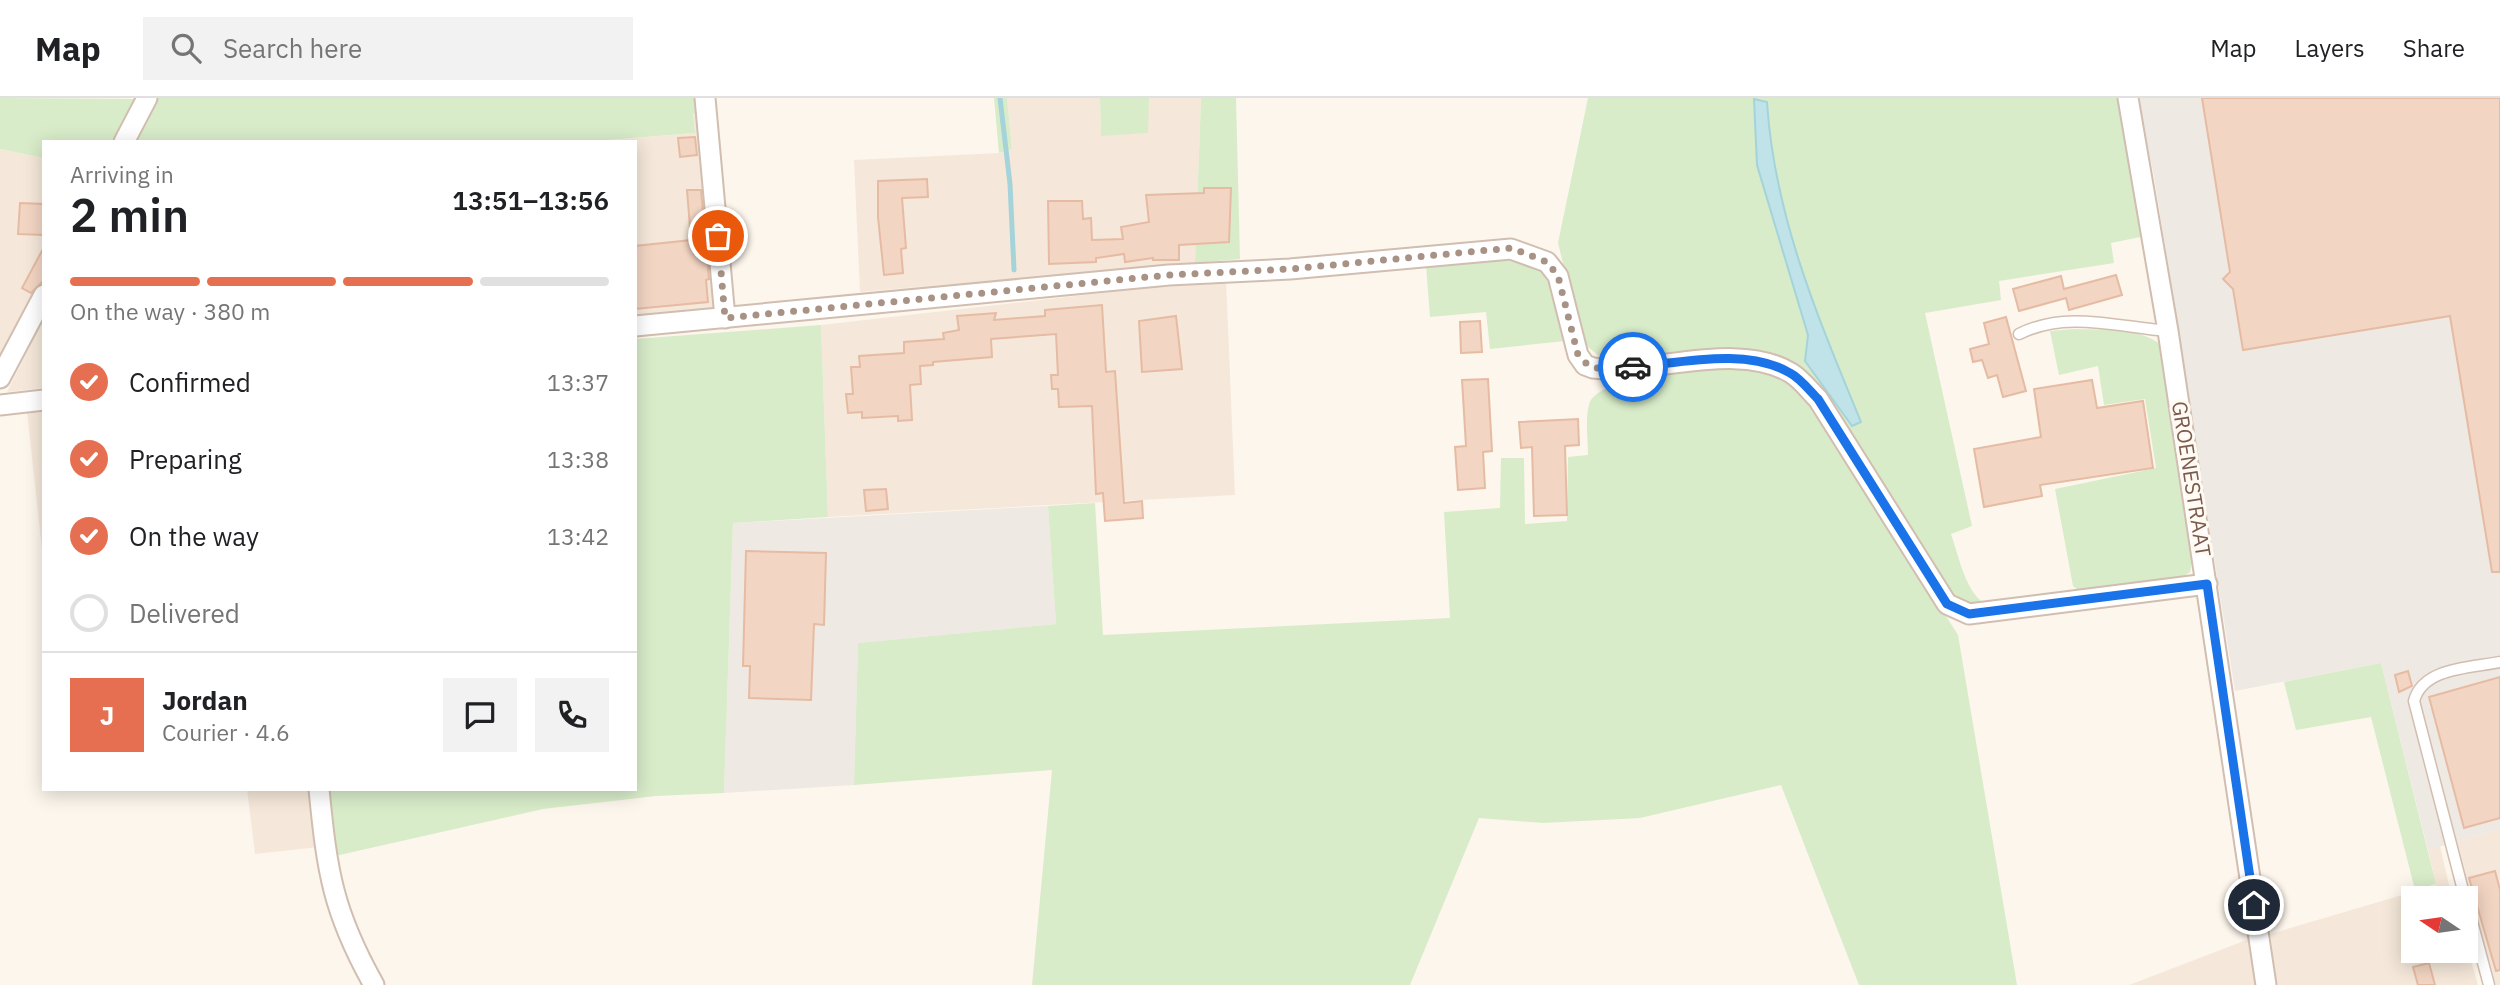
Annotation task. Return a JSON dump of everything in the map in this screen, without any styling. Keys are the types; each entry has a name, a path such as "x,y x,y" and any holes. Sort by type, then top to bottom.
{"street":[{"path":"125,140 147,98"},
{"path":"705,98 725,318"},
{"name":"GROENESTRAAT","path":"2128,98 2168,331 2266,985"},
{"path":"637,326 1169,275 1290,269 1511,248 1547,262 1558,276 1578,355 1585,365 1593,368 1723,360 1759,362 1791,373 1818,399 1947,604 1969,614 2207,584"},
{"path":"0,378 42,299"},
{"path":"0,405 42,400"},
{"path":"319,791 326,861 335,900 350,942 374,985"}],"lane":[{"path":"2019,334 2055,322 2077,320 2168,331"},
{"path":"2463,886 2414,701 2416,693 2433,675 2500,662"},
{"path":"2478,943 2489,985"}],"shaded area":[{"path":"1007,98 1100,98 1101,135 1147,133 1149,98 1201,98 1195,263 860,292 854,160 999,153 1012,149"},
{"path":"2137,98 2500,98 2500,829 2428,850 2381,663 2235,691 2154,176"},
{"path":"701,111 720,311 637,318 637,140 612,140 694,133 693,112"},
{"path":"0,149 42,158 42,288 0,364"},
{"path":"1226,279 1235,495 828,517 821,325"},
{"path":"42,322 42,388 7,392"},
{"path":"42,410 42,550 27,412"},
{"path":"1048,506 1056,624 858,643 854,785 724,793 733,523"},
{"path":"247,791 313,791 319,847 255,854"},
{"path":"2500,829 2500,985 2496,985 2478,922 2478,886 2468,886 2455,842"},
{"path":"2440,846 2449,886 2433,886 2436,885 2428,850"},
{"path":"2401,895 2401,963 2472,963 2478,985 2277,985 2270,934"},
{"path":"2249,939 2256,985 2129,985"}],"green space":[{"path":"0,98 141,99 119,140 42,140 42,158 0,149"},
{"path":"154,98 700,98 701,111 693,113 695,133 607,140 133,140"},
{"path":"994,98 1007,98 1012,149 999,153"},
{"path":"1100,98 1149,98 1148,133 1101,136"},
{"path":"1201,98 1236,98 1240,259 1195,263"},
{"path":"1588,98 2123,98 2145,236 2111,243 2114,263 1999,281 2001,300 1925,313 1972,526 1951,534 1968,583 1979,599 1987,605 1973,606 1948,595 1802,372 1600,357 1588,347 1579,329 1558,243","holes":["1767,102 1780,192 1795,251 1860,423 1822,384 1809,361 1808,335 1757,165"]},
{"path":"1509,257 1536,264 1549,278 1557,299 1565,341 1490,349 1486,312 1430,317 1426,265"},
{"path":"821,325 828,517 733,523 724,793 656,796 543,809 335,856 325,791 637,791 637,339"},
{"path":"2074,329 2131,332 2161,345 2192,562 2190,572 2181,578 2081,592 2073,586 2055,489 2156,468 2145,399 2104,405 2098,366 2059,375 2050,331"},
{"path":"1716,369 1747,369 1766,373 1782,379 1799,392 1832,435 1958,635 2017,985 1859,985 1781,785 1640,818 1543,823 1479,818 1410,985 1032,985 1052,770 854,785 858,643 1056,624 1048,506 1095,503 1103,635 1450,618 1444,512 1500,508 1501,458 1524,458 1525,524 1567,521 1568,457 1588,455 1588,411 1595,395 1608,388 1645,377"},
{"path":"2381,663 2436,884 2414,886 2371,717 2296,730 2284,682"}],"water":[{"path":"1754,99 1767,102 1771,144 1788,225 1814,305 1861,422 1852,426 1805,361 1808,335 1757,165"}],"building":[{"path":"2202,98 2500,98 2500,572 2492,572 2450,316 2243,350 2233,289 2223,279 2230,272"},
{"path":"695,137 697,155 680,157 678,138"},
{"path":"927,179 928,197 902,198 906,248 901,249 903,273 884,275 878,217 878,181"},
{"path":"1204,188 1231,188 1229,242 1179,245 1179,260 1153,258 1125,262 1124,254 1096,258 1096,262 1049,264 1048,201 1082,201 1083,219 1091,218 1092,240 1123,239 1121,227 1149,222 1146,195 1204,193"},
{"path":"687,190 701,190 709,279 706,280 708,302 637,309 637,246 691,240"},
{"path":"20,203 42,204 42,235 18,234"},
{"path":"42,251 42,282 31,293 22,288"},
{"path":"2116,275 2122,295 2069,310 2066,298 2019,311 2013,289 2061,276 2064,289"},
{"path":"1102,305 1106,372 1115,371 1124,503 1142,501 1143,518 1105,521 1103,493 1096,494 1092,406 1059,407 1058,389 1052,389 1051,375 1058,375 1056,334 991,339 992,357 933,362 933,365 920,366 921,384 910,385 912,420 898,421 898,416 862,418 862,412 848,413 846,394 853,394 851,367 860,367 859,356 904,353 904,342 944,339 943,333 959,330 957,316 996,313 994,320 1045,316 1045,310"},
{"path":"1176,316 1182,369 1142,372 1139,321"},
{"path":"2006,317 2026,391 2003,397 1997,375 1988,378 1982,360 1973,362 1970,349 1989,344 1984,323"},
{"path":"1480,321 1482,352 1461,353 1460,322"},
{"path":"1488,379 1492,451 1483,452 1485,488 1458,490 1455,447 1466,446 1462,380"},
{"path":"2092,380 2097,408 2143,401 2153,468 2040,485 2042,496 1984,507 1974,449 2041,437 2034,389"},
{"path":"1578,419 1579,445 1565,446 1567,515 1534,516 1532,447 1521,448 1519,422"},
{"path":"886,489 888,509 866,511 864,490"},
{"path":"746,551 826,553 824,625 814,624 811,700 749,698 750,666 743,666"},
{"path":"2408,671 2412,686 2399,692 2395,675"},
{"path":"2500,677 2500,818 2464,828 2429,697"},
{"path":"2495,871 2500,890 2500,970 2496,971 2478,909 2478,886 2471,886 2469,878"},
{"path":"2429,963 2435,985 2418,985 2413,967"}],"waterway":[{"path":"1000,98 1010,184 1014,270"}],"way so far":[{"path":"718,236 725,318 1169,275 1290,269 1511,248 1547,262 1558,276 1578,355 1585,365 1606,370 1633,367"}],"route":[{"path":"1633,367 1723,360 1759,362 1791,373 1818,399 1947,604 1969,614 2207,584 2254,905"}]}
